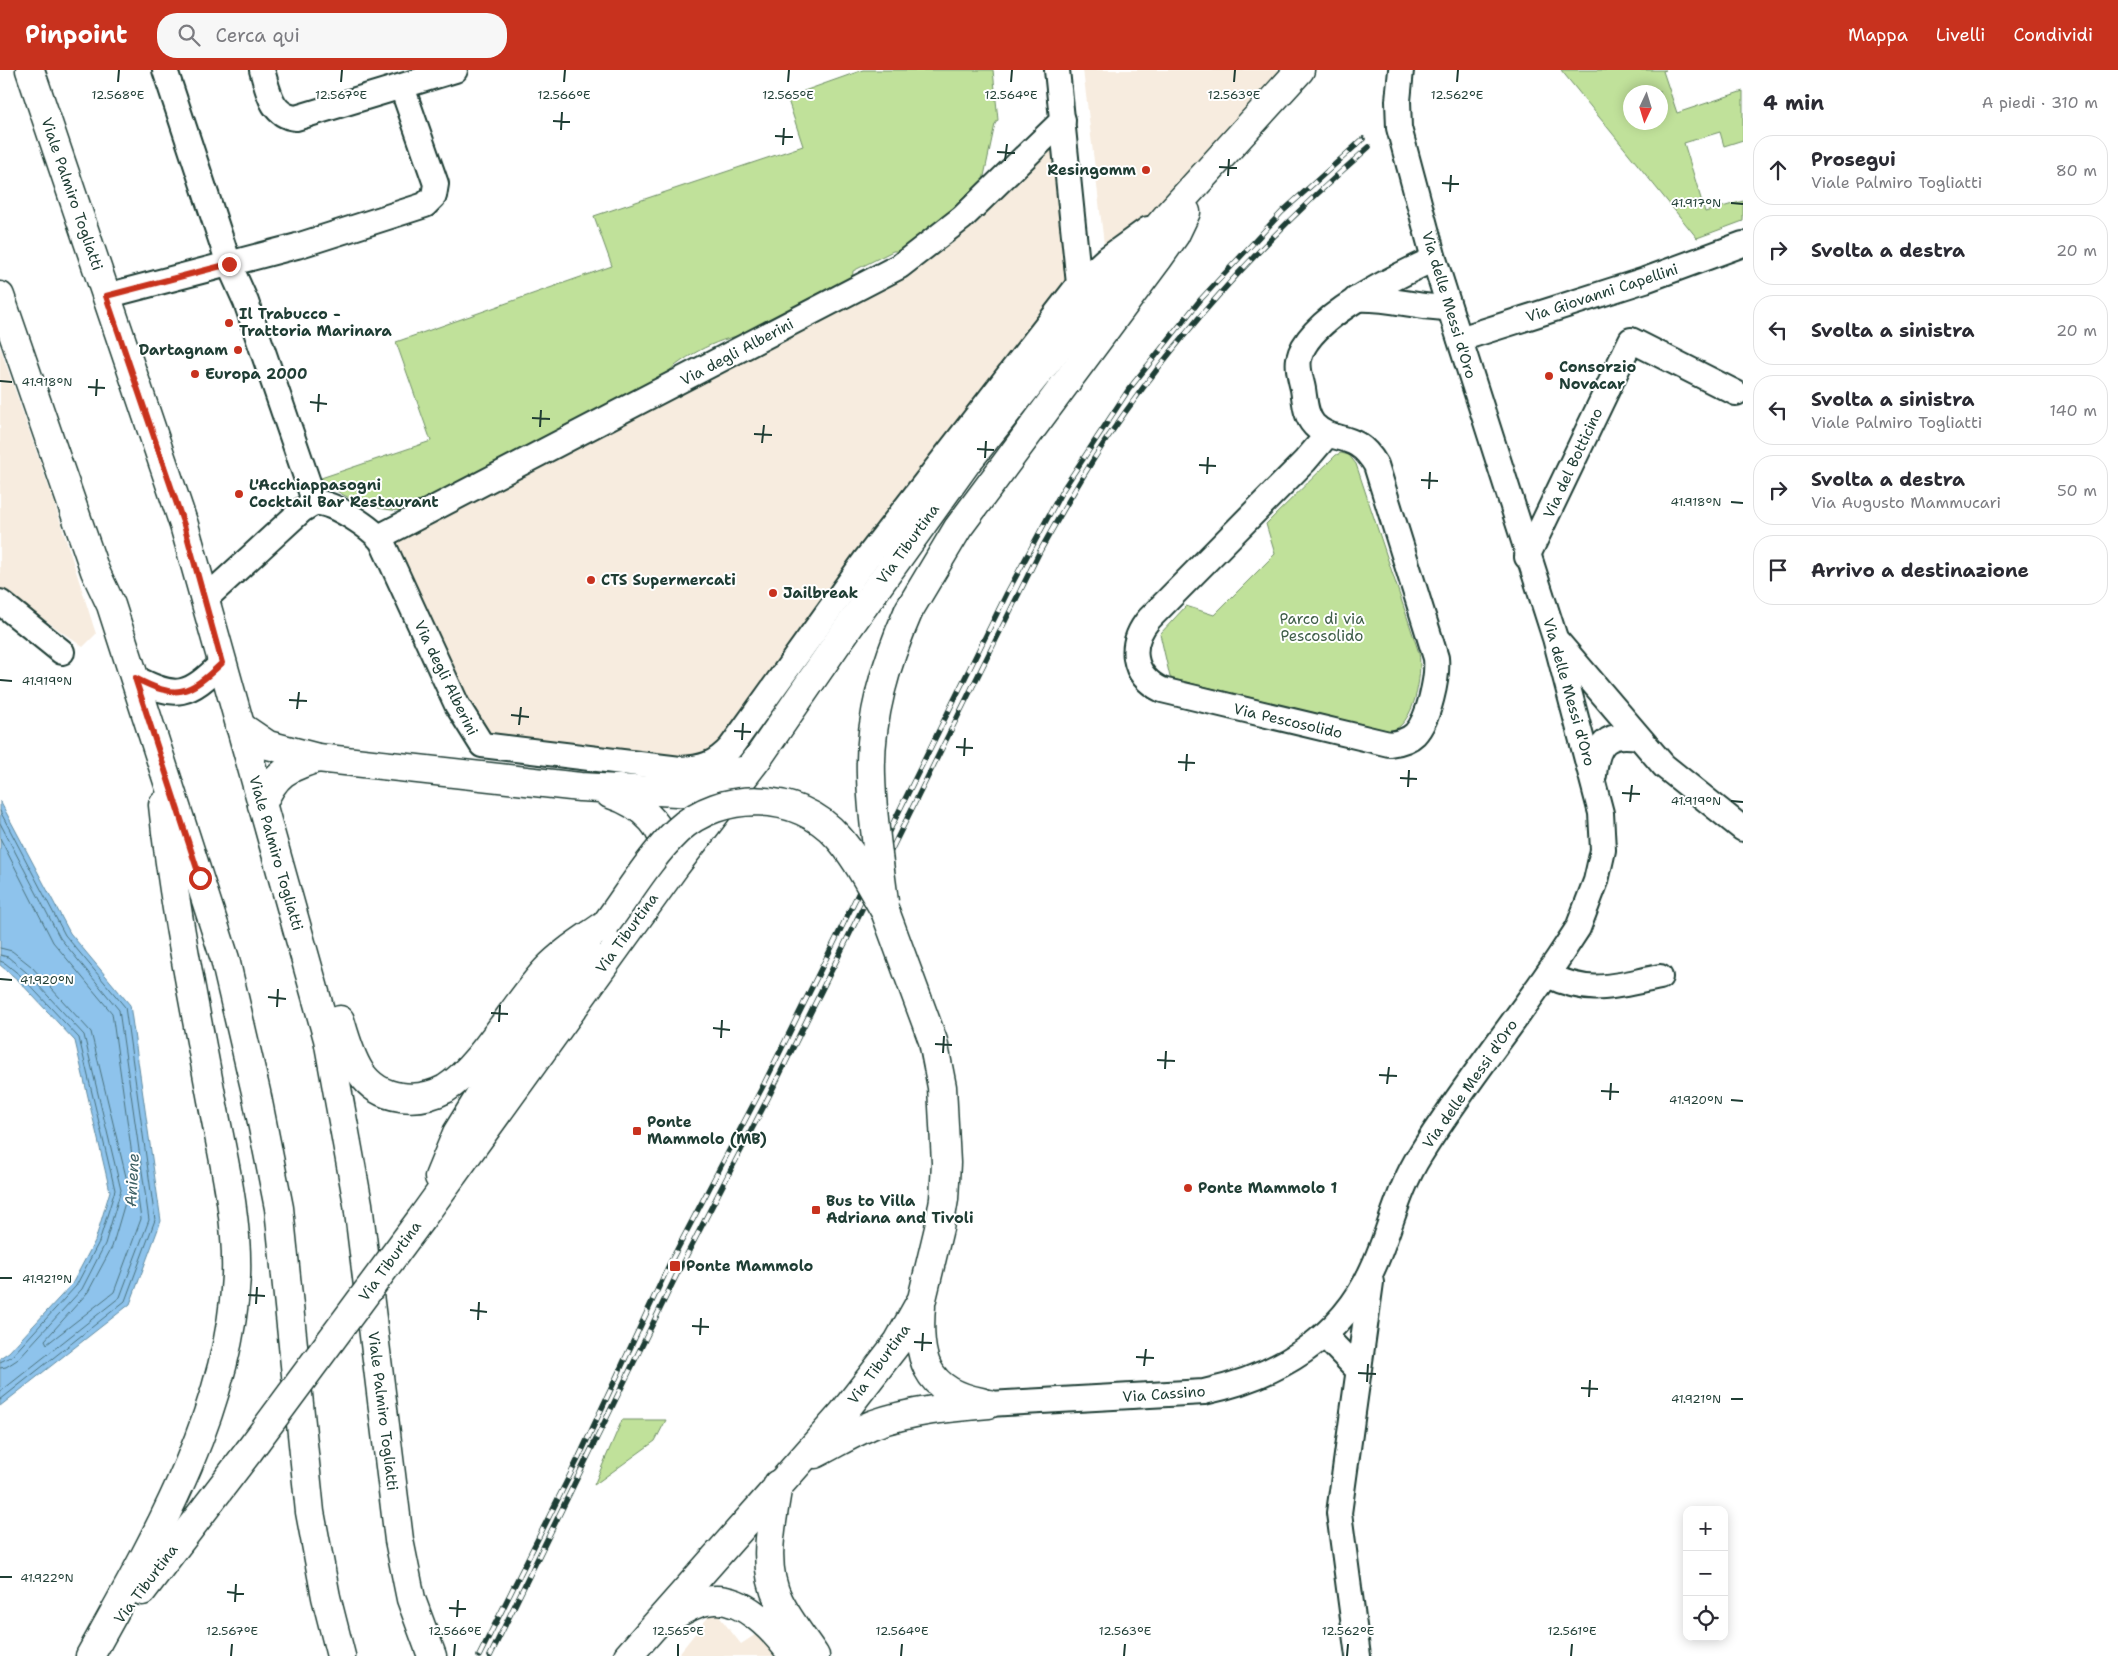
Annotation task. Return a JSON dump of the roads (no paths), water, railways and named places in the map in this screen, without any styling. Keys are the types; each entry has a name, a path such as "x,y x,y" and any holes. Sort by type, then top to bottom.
{"main road":[{"name":"Viale Palmiro Togliatti","path":"30,70 166,469 328,1039 351,1154 399,1540 412,1599 432,1656"},
{"name":"Via Tiburtina","path":"92,1656 249,1451 421,1220 653,897 758,758 838,642 967,462 1096,300 1168,215 1227,147 1300,70"},
{"name":"Via Tiburtina","path":"628,1656 778,1484 802,1460 894,1348 922,1299 944,1199 946,1163 943,1096 939,1064 933,1041 885,910 870,775 873,732 885,669 909,610 958,528 1092,350 1175,235 1205,174"},
{"path":"0,296 95,571 112,605 225,959 279,1208 293,1330 308,1498 326,1597 341,1656"},
{"path":"240,726 268,745 318,758 580,787 696,793 722,785 758,758"},
{"path":"92,1656 147,1553 201,1432 213,1400 225,1356 235,1286 235,1243 231,1204 178,916 158,752"},
{"path":"262,805 270,787 281,774 296,765 318,758"},
{"path":"580,787 633,803 655,824 664,842 666,859 653,897"},
{"path":"421,1220 457,1134 491,1078 521,1019 556,960 606,924 678,830 712,809 750,801 772,802 789,806 806,813 826,826 848,850 885,910"},
{"path":"293,914 310,936 322,962 353,1062 368,1083 382,1092 399,1097 414,1097 429,1095 445,1089 521,1019"},
{"path":"922,1299 920,1336 922,1353 928,1372 948,1390 966,1398 990,1404"},
{"path":"802,1460 861,1430 885,1421 942,1409 990,1404"},
{"path":"778,1484 769,1546 771,1579 779,1602 815,1656"},
{"path":"656,1625 702,1602 720,1600 744,1609 759,1618 779,1637 793,1656"}],"street":[{"path":"165,70 229,264 246,302 315,503 302,510 204,600"},
{"path":"262,70 273,105 277,110 289,117 303,116 455,70"},
{"path":"1057,70 1079,284"},
{"name":"Via delle Messi d'Oro","path":"1372,1271 1403,1185 1419,1156 1578,928 1600,866 1603,832 1594,780 1571,704 1554,638 1434,259 1399,128 1398,101 1401,70"},
{"path":"106,296 297,246 425,205 430,201 436,190 436,184 402,87"},
{"name":"Via degli Alberini","path":"379,537 900,266 962,218 1062,120"},
{"name":"Via Tiburtina","path":"710,765 722,757 731,747 866,558 1079,284 1105,260 1168,215"},
{"name":"Via Giovanni Capellini","path":"1460,339 1645,280 1743,244"},
{"name":"Via Pescosolido","path":"1328,434 1305,461 1142,627 1135,645 1136,662 1145,678 1162,690 1389,744 1399,743 1415,734 1419,727 1435,686 1436,658 1376,465 1365,449 1358,444 1328,434 1314,425 1309,418 1298,366 1301,353 1317,332 1356,299 1383,283 1434,259"},
{"path":"1356,299 1383,299 1422,307 1449,308"},
{"name":"Via del Botticino","path":"1527,557 1631,340 1736,393"},
{"name":"Via degli Alberini","path":"315,503 328,505 379,537 457,706 482,745 680,768 696,768 710,765"},
{"path":"0,602 62,652"},
{"path":"1554,638 1612,708 1664,766 1684,784 1743,829"},
{"path":"135,678 159,689 176,692 187,690 198,684 222,663"},
{"path":"1578,722 1583,712 1591,707 1600,705 1612,708"},
{"path":"1594,780 1598,751 1604,744 1619,736 1638,738"},
{"path":"1547,975 1576,987 1590,988 1660,977"},
{"path":"1358,1656 1339,1513 1357,1369 1372,1271"},
{"name":"Via Cassino","path":"990,1404 1204,1392 1235,1386 1262,1375 1302,1352 1324,1336 1350,1308 1372,1271"},
{"path":"1341,1318 1363,1338"},
{"path":"1324,1336 1357,1369"}],"water":[{"name":"Aniene","path":"0,801 70,933 130,1005 161,1221 130,1304 0,1406 0,1358 9,1352 72,1284 95,1241 110,1191 75,1041 18,980 0,965"}],"railway":[{"path":"479,1656 579,1457 670,1263 764,1084 1007,593 1062,491 1129,389 1201,299 1282,212 1363,139"},
{"path":"490,1656 680,1268 768,1098 1040,551 1073,493 1136,397 1197,320 1262,248 1369,147"}],"place":[{"name":"Resingomm","path":"1146,170"},
{"name":"Il Trabucco - Trattoria Marinara","path":"229,323"},
{"name":"Dartagnam","path":"238,350"},
{"name":"Europa 2000","path":"195,374"},
{"name":"Consorzio Novacar","path":"1549,376"},
{"name":"L'Acchiappasogni Cocktail Bar Restaurant","path":"239,494"},
{"name":"CTS Supermercati","path":"591,580"},
{"name":"Jailbreak","path":"773,593"},
{"name":"Ponte Mammolo (MB)","path":"637,1131"},
{"name":"Ponte Mammolo 1","path":"1188,1188"},
{"name":"Bus to Villa Adriana and Tivoli","path":"816,1210"},
{"name":"Ponte Mammolo","path":"675,1266"}],"park label":[{"name":"Parco di via Pescosolido","path":"1322,628"}]}
